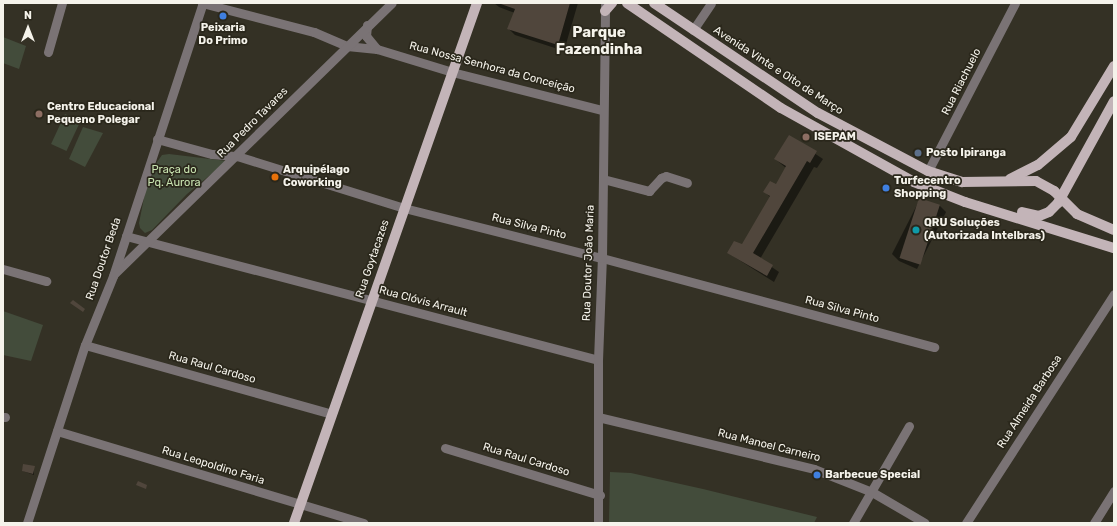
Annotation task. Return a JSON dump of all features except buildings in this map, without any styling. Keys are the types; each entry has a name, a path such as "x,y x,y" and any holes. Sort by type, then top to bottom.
{"main road":[{"name":"Rua Goytacazes","path":"294,523 477,3"},
{"path":"605,7 612,3"},
{"path":"627,3 781,108 914,182 970,203 1114,248"},
{"name":"Avenida Vinte e Oito de Março","path":"654,3 692,30 818,113 928,171 962,182 1036,181 1046,185 1077,214 1114,230"},
{"path":"1006,181 1038,165 1071,137 1114,66"},
{"path":"970,203 982,200 1039,216 1048,212 1061,199 1114,101"}],"street":[{"path":"48,52 62,3"},
{"name":"Rua Nossa Senhora da Conceição","path":"203,3 314,32 347,46 377,49 452,72 602,110"},
{"name":"Rua Doutor Beda","path":"27,523 86,345 113,276 203,3"},
{"name":"Rua Pedro Tavares","path":"113,276 147,241 237,156 367,25 392,3"},
{"path":"692,30 711,3"},
{"name":"Rua Riachuelo","path":"928,171 1015,3"},
{"name":"Rua Doutor João Maria","path":"598,523 600,496 598,360 602,258 602,110 605,7"},
{"path":"367,25 366,36 377,49"},
{"name":"Rua Silva Pinto","path":"157,139 212,154 237,156 404,208 602,258 934,347"},
{"path":"212,154 222,170"},
{"path":"603,179 649,191 660,178 666,176 687,183"},
{"name":"Rua Clóvis Arrault","path":"126,236 598,360"},
{"path":"3,269 46,282"},
{"name":"Rua Almeida Barbosa","path":"966,523 1114,294"},
{"name":"Rua Raul Cardoso","path":"86,345 332,414"},
{"name":"Rua Manoel Carneiro","path":"598,417 814,469 872,492 925,523"},
{"path":"853,523 909,426"},
{"name":"Rua Leopoldino Faria","path":"57,431 363,523"},
{"name":"Rua Raul Cardoso","path":"445,448 600,496"},
{"path":"1094,523 1114,491"}],"green space":[{"path":"3,37 26,46 19,69 3,63"},
{"path":"65,114 80,121 66,151 51,144"},
{"path":"83,127 103,133 85,167 69,159"},
{"name":"Praça do Pq. Aurora","path":"169,154 227,161 187,194 152,230 145,233 140,228 139,223 145,193 157,162 162,155"},
{"path":"3,311 43,325 31,361 3,355"},
{"path":"610,472 631,473 817,517 814,523 609,523"}],"place":[{"name":"Peixaria Do Primo","path":"223,16"},
{"name":"Centro Educacional Pequeno Polegar","path":"39,114"},
{"name":"ISEPAM","path":"806,137"},
{"name":"Posto Ipiranga","path":"918,153"},
{"name":"Arquipélago Coworking","path":"275,177"},
{"name":"Turfecentro Shopping","path":"886,188"},
{"name":"QRU Soluções (Autorizada Intelbras)","path":"916,230"},
{"name":"Barbecue Special","path":"817,475"}],"district":[{"name":"Parque Fazendinha","path":"599,40"}]}
